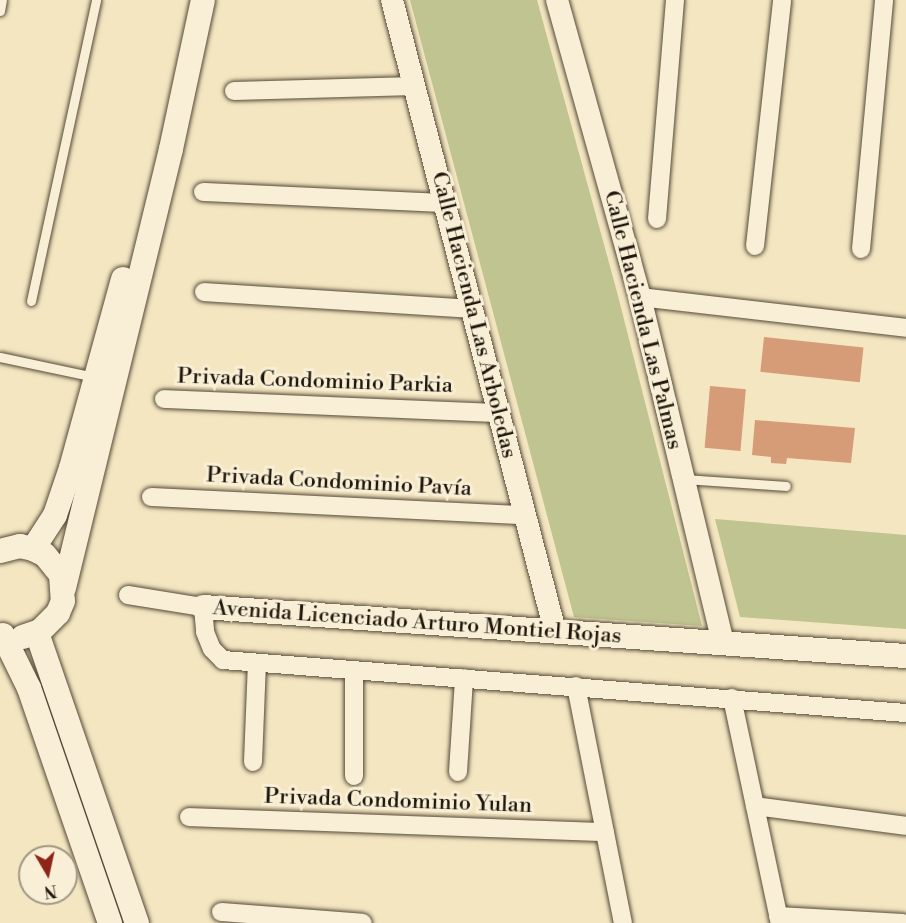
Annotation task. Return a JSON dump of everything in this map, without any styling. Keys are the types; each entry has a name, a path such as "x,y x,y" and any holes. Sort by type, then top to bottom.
{"main road":[{"path":"1,634 15,637 37,633 58,613 104,381 191,0"},
{"path":"33,549 55,516 104,381 203,0"},
{"path":"0,551 21,546 33,549 54,564 63,588"},
{"name":"Avenida Licenciado Arturo Montiel Rojas","path":"203,607 906,656"},
{"path":"37,633 136,923"},
{"path":"1,634 29,688 110,923"}],"street":[{"name":"Calle Hacienda Las Arboledas","path":"392,0 555,631"},
{"name":"Calle Hacienda Las Palmas","path":"557,0 640,297 723,642"},
{"path":"657,219 675,0"},
{"path":"755,246 782,0"},
{"path":"861,249 884,0"},
{"path":"234,91 415,87"},
{"path":"203,192 445,203"},
{"path":"204,292 472,309"},
{"path":"640,297 906,328"},
{"name":"Privada Condominio Parkia","path":"164,399 499,413"},
{"name":"Privada Condominio Pavía","path":"151,497 525,515"},
{"path":"128,595 203,607"},
{"name":"Avenida Licenciado Arturo Montiel Rojas","path":"203,607 209,640 223,660 906,713"},
{"path":"253,762 257,663"},
{"path":"354,670 354,776"},
{"path":"458,772 465,678"},
{"path":"576,686 623,923"},
{"path":"732,698 779,920 903,923"},
{"path":"755,806 906,826"},
{"name":"Privada Condominio Yulan","path":"189,817 605,832"},
{"path":"221,912 363,923"}],"lane":[{"path":"0,11 2,0"},
{"path":"31,300 96,0"},
{"path":"0,357 104,381"},
{"path":"683,479 786,486"}],"green space":[{"path":"410,0 537,0 617,292 702,626 574,617"},
{"path":"715,519 906,535 906,629 740,617"}],"building":[{"path":"764,337 863,347 860,382 760,372"},
{"path":"710,386 746,389 740,451 705,448"},
{"path":"755,420 855,428 851,463 787,458 786,464 771,463 771,457 752,455"}]}
